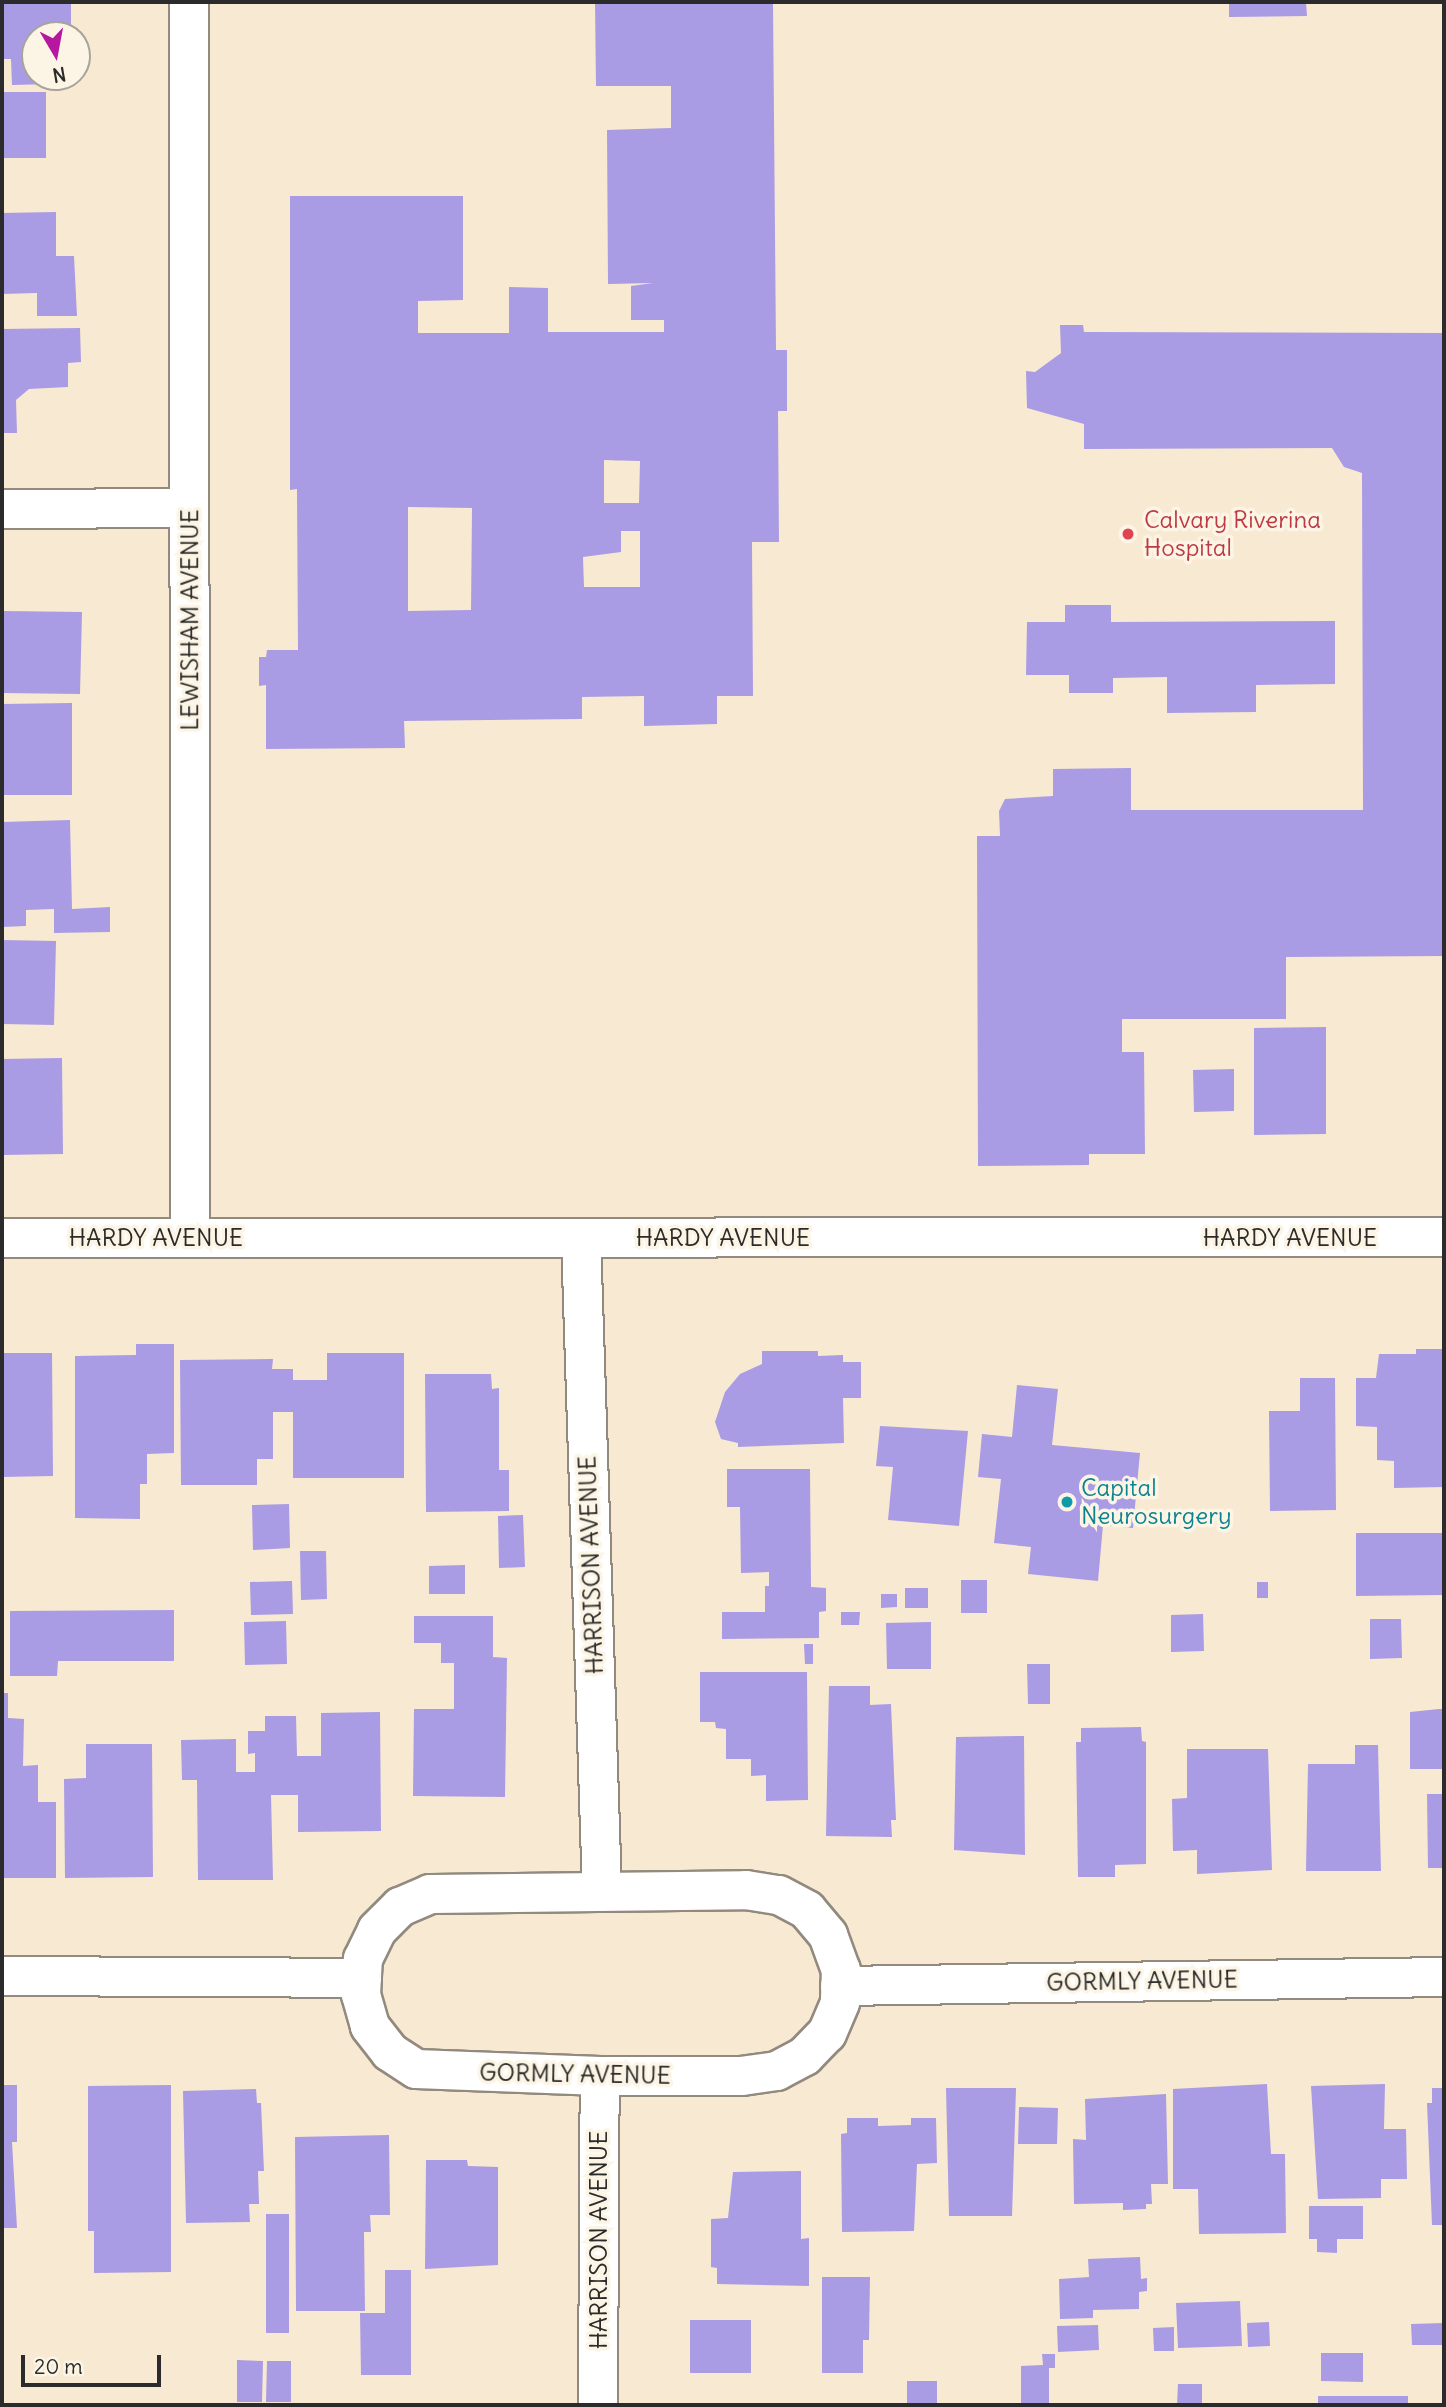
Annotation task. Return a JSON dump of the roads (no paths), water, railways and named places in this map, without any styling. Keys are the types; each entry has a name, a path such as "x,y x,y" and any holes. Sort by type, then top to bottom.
{"street":[{"name":"LEWISHAM AVENUE","path":"189,2 190,1238"},
{"path":"2,509 189,508"},
{"name":"HARDY AVENUE","path":"2,1238 1444,1237"},
{"name":"HARRISON AVENUE","path":"581,1238 602,1891"},
{"name":"GORMLY AVENUE","path":"746,1890 779,1895 807,1910 828,1935 841,1970 839,2003 827,2033 805,2056 777,2071 742,2076 600,2076 416,2070 390,2052 370,2026 361,1995 362,1978 363,1959 377,1930 400,1907 430,1894 602,1891 746,1890"},
{"path":"2,1976 362,1978"},
{"name":"GORMLY AVENUE","path":"841,1986 1444,1977"},
{"name":"HARRISON AVENUE","path":"598,2405 600,2076"}],"place":[{"name":"Calvary Riverina Hospital","path":"1128,534"},
{"name":"Capital Neurosurgery","path":"1067,1502"}]}
